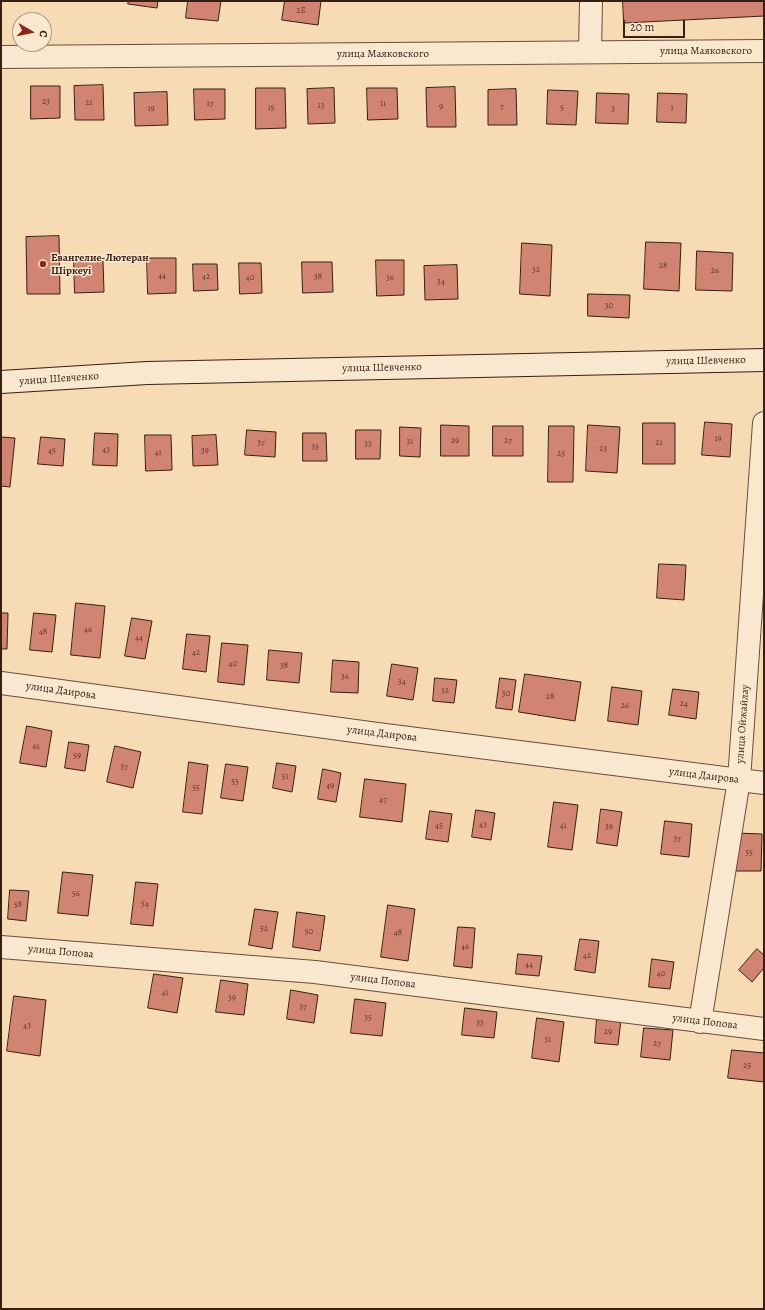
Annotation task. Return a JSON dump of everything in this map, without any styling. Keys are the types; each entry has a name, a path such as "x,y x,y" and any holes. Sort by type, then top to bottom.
{"street":[{"path":"590,52 591,1"},
{"name":"улица Маяковского","path":"1,57 764,51"},
{"name":"улица Шевченко","path":"1,382 147,373 764,360"},
{"name":"улица Ойжайлау","path":"700,1022 739,780 764,423"},
{"name":"улица Даирова","path":"1,683 377,734 764,783"},
{"name":"улица Попова","path":"1,947 315,972 764,1029"}],"building":[{"path":"129,1 158,1 157,8 128,4"},
{"path":"188,1 221,1 218,21 186,18"},
{"path":"285,1 321,1 318,25 282,20"},
{"path":"623,1 764,1 764,16 624,23"},
{"path":"103,85 104,120 75,120 74,86"},
{"path":"31,86 60,86 60,118 31,119"},
{"path":"455,87 456,127 427,127 426,88"},
{"path":"256,88 285,88 286,128 256,129"},
{"path":"334,88 335,123 308,124 307,89"},
{"path":"367,88 397,88 398,119 368,120"},
{"path":"194,89 225,89 225,119 195,120"},
{"path":"516,89 517,125 488,125 488,90"},
{"path":"548,90 578,91 576,125 547,124"},
{"path":"167,92 168,125 135,126 134,93"},
{"path":"597,93 629,94 628,124 596,123"},
{"path":"658,93 687,94 686,123 657,122"},
{"path":"59,236 60,294 27,294 26,237"},
{"path":"646,242 681,243 679,291 644,289"},
{"path":"522,243 552,245 550,296 520,294"},
{"path":"697,251 733,253 732,291 696,290"},
{"path":"147,258 176,258 176,293 148,294"},
{"path":"376,260 404,260 404,295 377,296"},
{"path":"74,261 103,261 104,292 75,293"},
{"path":"302,262 332,262 333,292 303,293"},
{"path":"239,263 261,263 262,293 240,294"},
{"path":"193,264 217,264 218,290 194,291"},
{"path":"457,265 458,299 425,300 424,266"},
{"path":"588,294 630,295 629,318 588,316"},
{"path":"705,422 732,424 730,457 702,455"},
{"path":"643,423 675,423 675,464 643,464"},
{"path":"441,425 469,426 469,456 441,456"},
{"path":"588,425 620,427 617,473 586,471"},
{"path":"493,426 523,426 523,456 493,456"},
{"path":"549,426 574,426 573,482 548,482"},
{"path":"400,427 421,428 420,457 400,456"},
{"path":"247,430 276,432 275,457 245,455"},
{"path":"356,430 381,430 380,459 356,459"},
{"path":"95,433 118,434 117,466 93,465"},
{"path":"303,433 326,433 327,461 303,461"},
{"path":"145,435 171,435 172,470 146,471"},
{"path":"216,435 218,465 193,466 192,436"},
{"path":"1,437 15,438 10,487 1,486"},
{"path":"41,437 65,439 63,466 38,464"},
{"path":"659,564 686,565 684,600 657,598"},
{"path":"76,603 105,606 100,658 71,655"},
{"path":"1,613 8,613 7,649 1,649"},
{"path":"34,613 56,615 52,652 30,650"},
{"path":"132,618 152,621 145,659 125,656"},
{"path":"187,634 210,636 206,672 183,669"},
{"path":"222,643 248,645 244,685 218,682"},
{"path":"269,650 302,653 299,683 267,680"},
{"path":"333,660 359,662 358,693 331,692"},
{"path":"392,664 418,668 413,700 387,696"},
{"path":"525,674 581,682 575,721 519,712"},
{"path":"435,678 457,680 454,703 433,701"},
{"path":"500,678 516,680 512,710 496,708"},
{"path":"612,687 642,691 638,725 608,721"},
{"path":"673,689 699,692 696,719 669,715"},
{"path":"27,726 52,731 46,767 20,763"},
{"path":"69,742 89,745 85,771 65,768"},
{"path":"115,746 141,752 133,788 107,782"},
{"path":"189,762 208,765 202,814 183,812"},
{"path":"277,763 296,766 292,792 273,788"},
{"path":"226,764 248,767 243,801 221,798"},
{"path":"323,769 341,773 336,802 318,799"},
{"path":"365,779 406,784 402,822 360,817"},
{"path":"554,802 578,805 572,850 548,847"},
{"path":"601,809 622,812 617,846 597,843"},
{"path":"476,810 495,813 491,840 472,837"},
{"path":"430,811 452,814 448,842 426,839"},
{"path":"665,821 692,824 689,857 661,854"},
{"path":"736,833 762,834 761,871 735,871"},
{"path":"63,872 93,875 88,916 58,913"},
{"path":"136,882 158,884 153,926 131,924"},
{"path":"10,890 29,891 26,921 8,919"},
{"path":"388,905 415,909 408,961 381,957"},
{"path":"255,909 278,912 272,949 249,945"},
{"path":"297,912 325,916 320,951 293,947"},
{"path":"458,927 475,928 472,968 454,966"},
{"path":"580,939 599,941 595,973 575,970"},
{"path":"757,949 764,955 764,968 752,982 739,970"},
{"path":"518,954 542,956 539,976 516,974"},
{"path":"652,959 674,962 670,989 649,987"},
{"path":"154,974 183,978 177,1013 148,1008"},
{"path":"221,980 248,984 244,1015 216,1012"},
{"path":"291,990 318,995 314,1023 287,1019"},
{"path":"14,996 46,1000 40,1056 7,1051"},
{"path":"355,999 386,1003 382,1036 351,1033"},
{"path":"465,1008 497,1012 494,1038 462,1035"},
{"path":"537,1018 564,1022 559,1062 532,1058"},
{"path":"597,1018 621,1020 618,1045 595,1043"},
{"path":"644,1028 673,1030 670,1060 641,1057"},
{"path":"732,1050 764,1053 764,1082 728,1078"}],"place":[{"name":"Евангелие-Лютеран Шіркеуі","path":"43,264"}]}
